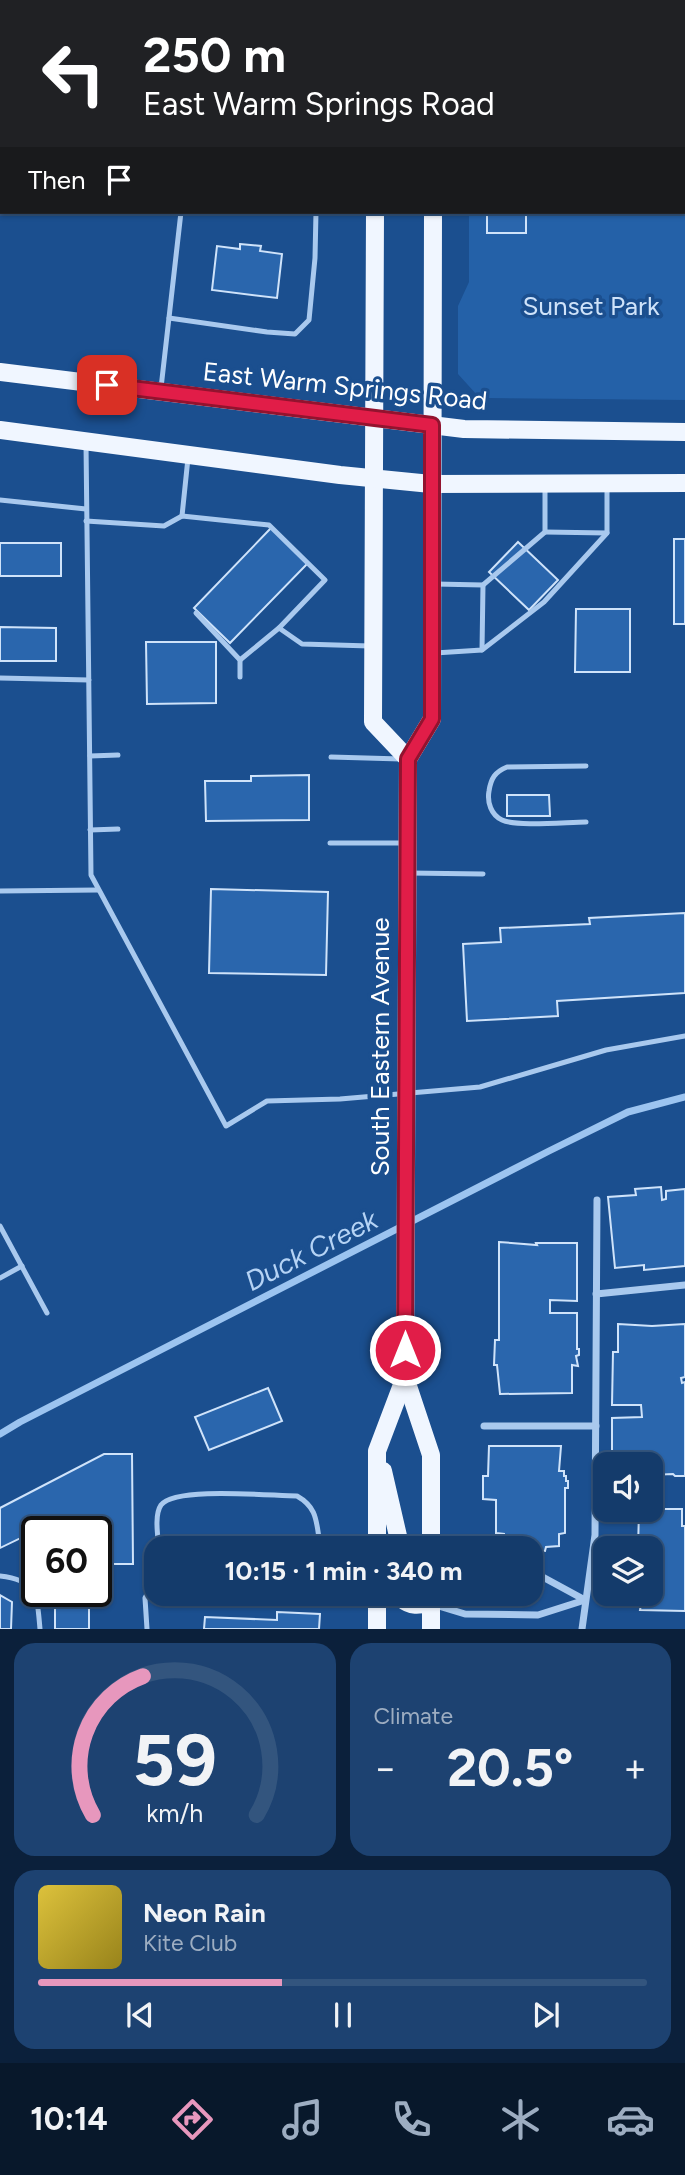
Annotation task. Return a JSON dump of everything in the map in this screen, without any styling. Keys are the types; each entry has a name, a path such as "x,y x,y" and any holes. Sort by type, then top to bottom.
{"main road":[{"path":"374,214 373,722 408,759 432,719 433,214"},
{"name":"East Warm Springs Road","path":"0,372 464,429 685,432"},
{"path":"0,430 374,480 431,484 685,483"},
{"name":"South Eastern Avenue","path":"408,759 405,1377 431,1455 431,1536"},
{"name":"South Eastern Avenue","path":"377,1536 377,1451 405,1377"},
{"path":"377,1451 398,1536"},
{"path":"377,1606 377,1629"},
{"path":"431,1629 434,1606"}],"street":[{"path":"582,1629 595,1535 597,1200"},
{"path":"596,1294 685,1285"},
{"path":"484,1426 596,1426"},
{"path":"543,1578 585,1600"},
{"path":"451,1606 465,1614 538,1615 585,1600"}],"lane":[{"path":"161,391 181,214"},
{"path":"169,318 295,334 309,320 316,214"},
{"path":"86,441 91,875 226,1126 267,1101 340,1099 480,1087 606,1050 685,1036"},
{"path":"182,516 188,455"},
{"path":"545,483 545,532"},
{"path":"432,653 482,650 544,602 607,533 607,483"},
{"path":"0,500 86,509"},
{"path":"86,521 164,526 182,516 269,525 325,580 279,628 240,660"},
{"path":"432,584 483,585 545,532 607,533"},
{"path":"482,650 483,585"},
{"path":"196,613 240,660 240,677"},
{"path":"279,628 302,644 373,646"},
{"path":"0,678 89,680"},
{"path":"90,756 118,755"},
{"path":"331,757 408,759"},
{"path":"586,765 507,766 497,771 491,780 488,798 492,811 500,820 586,822"},
{"path":"90,830 117,829"},
{"path":"330,843 407,843"},
{"path":"407,873 483,874"},
{"path":"0,891 98,890"},
{"path":"0,1226 47,1313"},
{"path":"0,1278 22,1266"},
{"path":"159,1536 158,1514 161,1505 171,1497 191,1493 297,1496 307,1502 315,1514 317,1536"},
{"path":"0,1576 16,1577 30,1585 38,1600 40,1629"},
{"path":"145,1606 146,1629"}],"green space":[{"name":"Sunset Park","path":"469,214 685,214 685,400 488,398 477,395 458,374 458,306 469,282"}],"building":[{"path":"487,214 526,214 526,233 487,233"},
{"path":"240,244 261,246 260,251 282,254 277,298 212,290 217,246 240,249"},
{"path":"271,528 308,563 230,643 194,608"},
{"path":"674,539 685,539 685,624 674,624"},
{"path":"518,542 558,580 529,610 489,572"},
{"path":"0,543 61,543 61,576 0,576"},
{"path":"576,609 630,609 630,672 575,672"},
{"path":"0,627 56,628 56,661 0,661"},
{"path":"146,642 216,642 216,703 147,704"},
{"path":"309,775 309,820 206,821 205,781 251,781 251,776"},
{"path":"507,795 549,795 550,816 507,816"},
{"path":"211,889 328,892 326,975 209,973"},
{"path":"685,913 685,993 557,1001 558,1016 467,1021 463,944 501,942 500,928 590,924 589,918"},
{"path":"661,1187 662,1200 666,1199 666,1191 685,1189 685,1266 644,1270 644,1265 615,1268 608,1197 636,1195 635,1189"},
{"path":"499,1242 537,1245 536,1243 577,1243 577,1301 550,1300 550,1313 577,1313 579,1355 576,1356 578,1366 572,1365 572,1393 500,1394 497,1365 494,1365 495,1340 499,1340"},
{"path":"618,1324 685,1324 685,1377 681,1378 682,1383 685,1382 685,1476 663,1474 663,1452 612,1452 612,1418 642,1417 641,1405 612,1405 613,1352 618,1352"},
{"path":"268,1388 282,1421 209,1450 195,1417"},
{"path":"489,1446 561,1446 559,1471 564,1471 568,1488 565,1488 565,1533 559,1534 559,1546 546,1547 543,1551 543,1536 504,1536 496,1533 496,1500 483,1499 483,1476 488,1476"},
{"path":"104,1454 132,1454 133,1564 112,1564 112,1516 21,1516 21,1538 0,1548 0,1508"},
{"path":"663,1509 682,1509 682,1526 685,1526 685,1611 640,1610 641,1606 663,1606 663,1536 638,1536 639,1522 663,1522"},
{"path":"0,1595 12,1602 11,1629 0,1629"},
{"path":"55,1607 89,1607 89,1629 55,1629"},
{"path":"277,1612 320,1614 319,1629 204,1629 205,1617 277,1620"}],"waterway":[{"name":"Duck Creek","path":"0,1434 628,1112 685,1097"}],"route":[{"path":"107,385 432,425 432,719 408,759 405,1350"}]}
